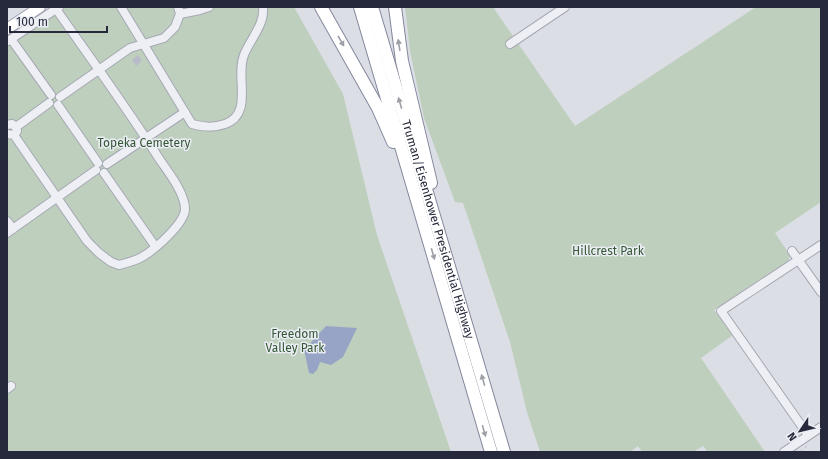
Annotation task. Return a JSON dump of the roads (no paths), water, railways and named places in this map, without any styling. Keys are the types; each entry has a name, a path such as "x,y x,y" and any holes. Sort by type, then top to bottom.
{"highway":[{"path":"321,7 378,108 395,148 406,163"},
{"name":"Truman/Eisenhower Presidential Highway","path":"360,7 491,452"},
{"name":"Truman/Eisenhower Presidential Highway","path":"372,7 504,452"},
{"path":"395,7 400,50 408,92 453,265 464,314"}],"main road":[{"path":"7,29 40,7"}],"street":[{"path":"121,7 192,124 203,127 216,127 228,124 237,117 242,105 240,67 244,55 256,33 264,13 263,7"},
{"path":"12,132 54,100 130,48 164,38 175,27 179,10 200,10 209,7"},
{"path":"510,44 565,7"},
{"path":"7,125 12,124 12,132 87,241 111,262 119,265 132,262 156,246 181,222 186,209 181,195 146,138 98,70 58,8 9,40 54,100 156,246"},
{"path":"7,221 10,231 185,112"},
{"path":"808,435 721,311 821,245"},
{"path":"792,251 821,292"},
{"path":"784,452 821,427"}],"water":[{"path":"326,326 357,328 343,357 331,365 320,362 317,370 313,374 309,373 304,350"}],"park label":[{"name":"Topeka Cemetery","path":"144,143"},
{"name":"Hillcrest Park","path":"608,251"},
{"name":"Freedom Valley Park","path":"295,341"}]}
